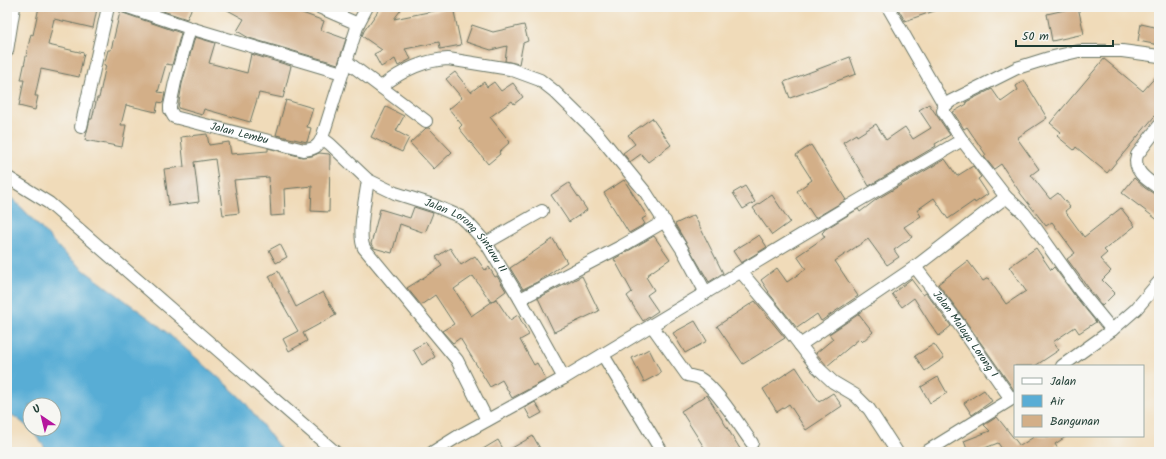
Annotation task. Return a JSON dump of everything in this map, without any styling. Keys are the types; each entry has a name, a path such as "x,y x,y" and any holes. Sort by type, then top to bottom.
{"street":[{"path":"7,51 14,7"},
{"path":"81,127 108,7"},
{"path":"128,7 190,28 344,67 381,87 426,121"},
{"path":"319,7 358,24"},
{"path":"322,138 358,24 367,7"},
{"path":"888,7 945,106"},
{"name":"Jalan Lembu","path":"190,28 170,106 170,110 174,117 304,150 313,150 319,145 322,138"},
{"path":"1112,330 1081,292 1029,219 1006,197 962,140 943,111 945,106 952,101 1017,68 1049,58 1079,51 1122,51 1159,56"},
{"path":"381,87 393,77 410,68 441,59 510,69 540,80 552,88 596,132 646,193 682,249 706,293"},
{"path":"1159,126 1136,155 1135,159 1136,164 1144,177 1159,188"},
{"name":"Jalan Lorong Sintuvu II","path":"322,138 368,180 394,193 432,205 461,217 467,222 486,243 520,299 564,378"},
{"path":"433,452 487,420 564,378 962,140"},
{"path":"7,177 49,203 335,452"},
{"path":"368,180 361,232 361,243 457,360 487,420"},
{"path":"800,346 915,267 1006,197"},
{"path":"486,243 542,211"},
{"path":"520,299 622,246 665,221"},
{"name":"Jalan Malaya Lorong I","path":"915,267 951,313 1013,398 926,452"},
{"path":"741,272 774,311 817,367 833,382 855,395 869,409 897,452"},
{"path":"1063,365 1112,330 1136,309 1159,282"},
{"path":"652,326 687,375 699,378 705,382 722,401 752,443"},
{"path":"602,355 662,452"}],"water":[{"path":"7,194 64,253 85,271 157,324 244,401 283,452 48,452 37,437 62,437 62,397 22,397 22,422 7,412"}],"building":[{"path":"39,7 89,7 97,9 93,28 54,19 48,45 84,53 79,77 41,69 35,96 38,96 35,110 19,106 24,80 21,80 31,34 33,35"},
{"path":"165,7 192,7 187,19 163,11"},
{"path":"222,7 286,7 324,21 321,30 346,39 338,64 249,38 237,31 244,19"},
{"path":"381,7 403,7 394,19 453,7 461,45 440,49 439,42 405,49 411,59 398,66 395,59 381,67 374,54 382,50 362,36"},
{"path":"897,7 940,7 940,9 905,21"},
{"path":"1078,7 1084,34 1052,41 1047,14"},
{"path":"120,12 181,33 172,65 166,64 158,92 165,93 163,103 158,102 156,112 126,105 121,125 126,125 122,147 85,140 97,98 99,98 106,65 104,65 108,50 111,50"},
{"path":"1141,24 1159,28 1159,45 1138,41"},
{"path":"472,25 493,32 524,25 528,41 523,43 519,64 505,61 507,46 491,50 466,42"},
{"path":"195,37 215,43 209,63 247,73 251,54 291,66 283,98 259,93 250,122 204,109 202,115 178,108 182,84"},
{"path":"850,57 856,74 790,98 784,82"},
{"path":"1104,59 1143,91 1159,73 1159,111 1107,173 1076,147 1074,150 1057,136 1061,132 1050,123"},
{"path":"455,72 471,92 484,82 487,87 494,82 501,91 513,83 523,97 514,104 512,101 490,117 510,142 499,152 500,154 488,164 459,128 462,125 449,109 462,98 446,79"},
{"path":"1024,80 1047,118 1017,138 1039,169 1031,175 1050,199 1058,193 1070,207 1065,211 1084,237 1121,208 1135,226 1104,250 1107,253 1100,259 1111,271 1102,280 1115,293 1102,306 1067,259 1075,253 1052,222 1046,226 1021,194 1001,164 994,169 985,158 984,156 986,155 967,127 964,129 953,112 967,104 966,102 992,89 1001,102 1018,90 1016,86"},
{"path":"286,100 313,108 307,127 311,128 307,142 276,135"},
{"path":"929,104 950,135 935,144 936,146 869,186 843,142 856,134 857,136 876,124 886,140 905,127 913,139 931,128 919,110"},
{"path":"386,107 404,116 396,131 409,138 402,152 371,137"},
{"path":"652,118 671,145 648,162 641,154 630,162 623,153 635,144 628,135"},
{"path":"426,128 429,128 452,152 434,169 410,143"},
{"path":"207,134 209,145 229,142 231,154 268,151 268,148 302,157 312,156 319,153 329,154 329,212 311,211 312,186 284,189 285,215 271,216 269,177 234,180 239,213 223,215 215,159 194,162 199,202 169,206 164,169 184,167 181,137"},
{"path":"811,145 846,200 815,218 797,191 812,180 796,155"},
{"path":"945,159 957,176 973,166 981,177 978,179 988,194 975,203 974,201 948,219 934,198 917,210 921,216 904,227 912,237 894,250 899,257 887,265 868,239 835,261 858,296 821,321 817,314 797,328 768,292 761,280 777,268 787,282 806,269 797,256 825,237 822,233 824,230 858,209 860,212 877,199"},
{"path":"1134,178 1145,188 1159,197 1159,221 1122,193"},
{"path":"624,180 647,216 642,219 645,224 629,233 604,193"},
{"path":"569,183 587,210 569,222 551,195"},
{"path":"745,186 755,202 743,209 733,193"},
{"path":"772,195 790,222 772,235 753,208"},
{"path":"414,207 433,213 425,233 400,224 392,253 374,248 371,244 380,209 410,218"},
{"path":"694,215 723,273 709,282 675,224"},
{"path":"759,235 767,247 741,263 733,251"},
{"path":"654,236 670,259 646,277 654,290 647,295 658,311 643,321 627,296 632,292 614,259"},
{"path":"553,239 567,262 537,282 523,289 510,268"},
{"path":"280,244 287,257 276,263 269,250"},
{"path":"450,248 461,265 475,256 485,270 489,267 495,277 497,276 506,291 491,302 473,276 454,289 471,316 496,299 510,320 518,315 529,335 520,340 534,365 537,363 546,380 512,398 502,380 490,387 460,338 453,343 442,331 454,324 435,295 421,305 407,288 442,266 436,257"},
{"path":"1036,248 1051,270 1054,267 1096,322 1079,333 1075,327 1053,342 1059,350 1036,365 1014,365 1014,390 938,284 968,261 983,281 988,278 1006,304 1026,291 1009,267"},
{"path":"278,271 296,307 323,292 336,315 303,333 307,341 289,351 283,339 298,331 269,276"},
{"path":"582,276 599,311 554,332 538,298"},
{"path":"911,279 923,295 926,293 951,326 939,336 914,298 902,307 892,294"},
{"path":"755,301 785,338 743,364 717,326"},
{"path":"859,314 873,332 862,342 859,339 827,366 816,353 833,339 829,334"},
{"path":"695,321 707,341 685,353 673,333"},
{"path":"426,342 435,357 422,365 413,349"},
{"path":"934,344 944,358 925,371 915,356"},
{"path":"649,349 661,373 644,382 632,358"},
{"path":"796,367 819,402 833,393 842,406 806,430 789,404 777,412 763,389"},
{"path":"938,377 947,393 930,403 921,387"},
{"path":"984,390 992,401 972,415 964,403"},
{"path":"707,395 742,452 707,452 681,411"},
{"path":"535,402 542,413 531,419 525,408"},
{"path":"997,417 1020,446 1034,437 1066,437 1055,444 1060,452 1004,452 998,443 974,452 968,452 964,441 990,431 984,425"},
{"path":"533,436 542,452 505,452"},
{"path":"498,440 505,452 478,452"}]}
